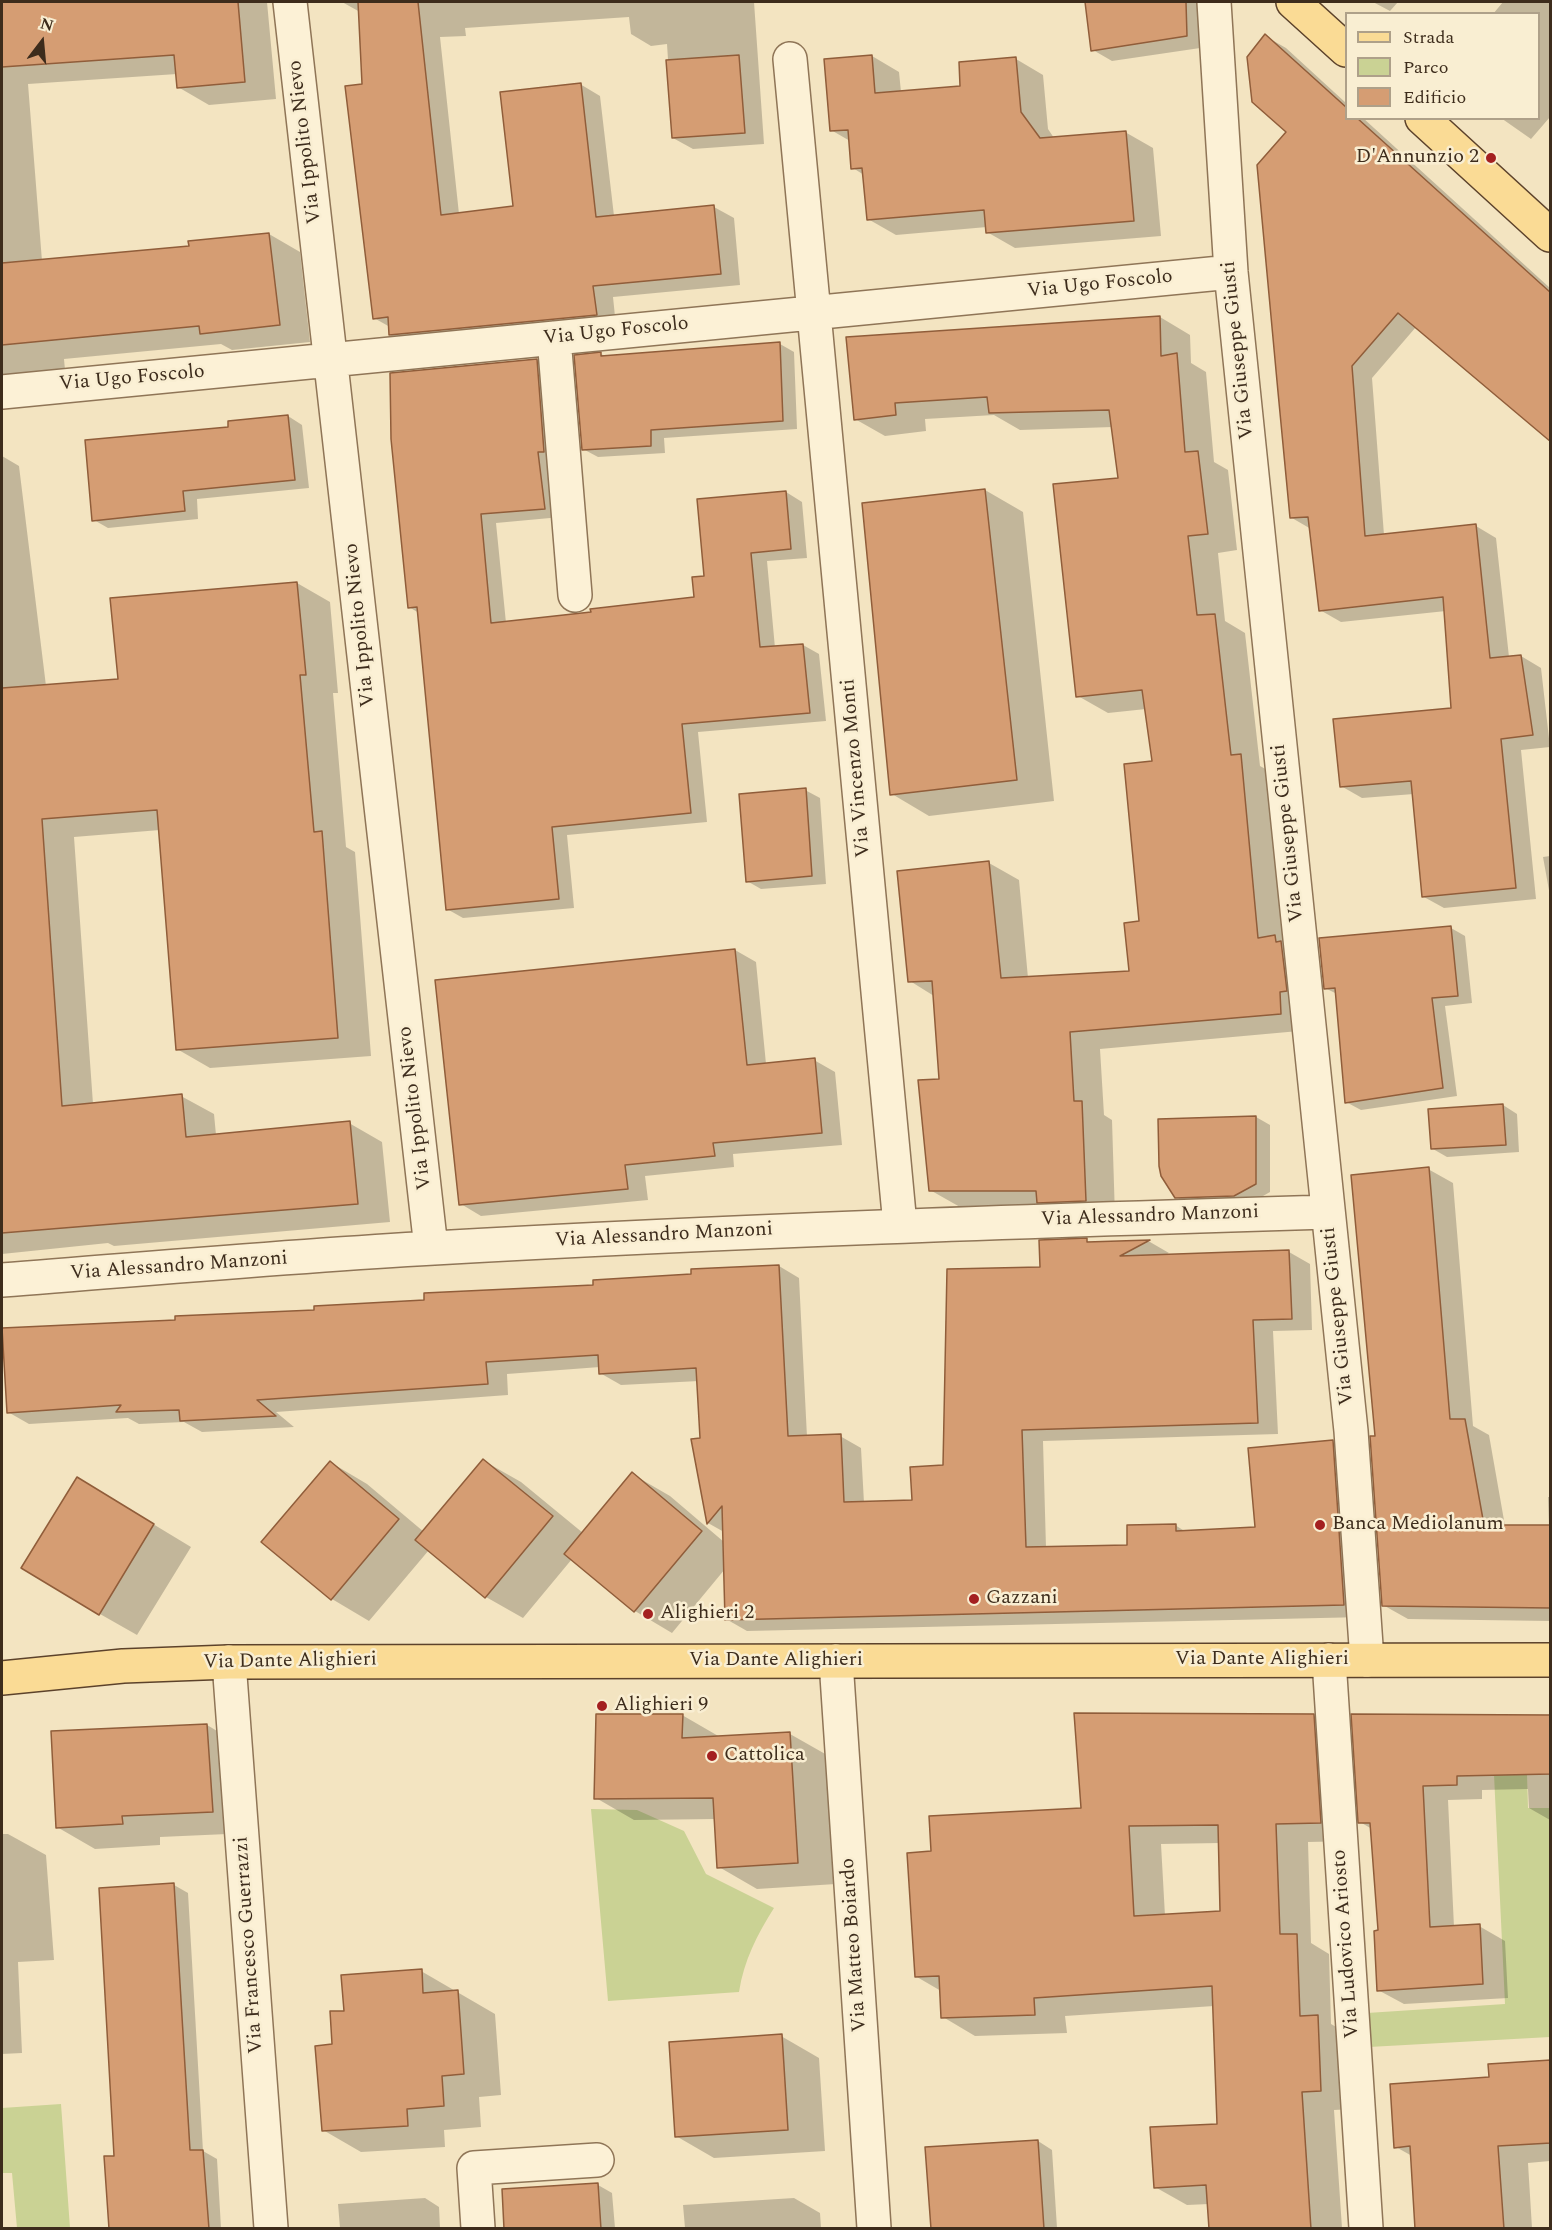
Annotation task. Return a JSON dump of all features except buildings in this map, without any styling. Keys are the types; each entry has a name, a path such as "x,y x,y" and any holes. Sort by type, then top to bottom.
{"main road":[{"path":"1293,2 1345,48"},
{"path":"1424,120 1551,235"},
{"name":"Via Dante Alighieri","path":"2,1678 123,1666 229,1662 1551,1660"}],"street":[{"name":"Via Ippolito Nievo","path":"290,2 431,1248"},
{"name":"Via Giuseppe Giusti","path":"1215,3 1231,272 1351,1431 1367,1660"},
{"name":"Via Vincenzo Monti","path":"790,59 900,1225"},
{"name":"Via Ugo Foscolo","path":"2,392 1231,272"},
{"path":"554,338 575,596"},
{"name":"Via Alessandro Manzoni","path":"2,1280 431,1248 900,1225 1328,1212"},
{"name":"Via Ludovico Ariosto","path":"1329,1660 1366,2229"},
{"name":"Via Matteo Boiardo","path":"836,1661 874,2229"},
{"name":"Via Francesco Guerrazzi","path":"229,1662 271,2229"},
{"path":"478,2229 474,2168 597,2160"}],"green space":[{"path":"1527,1774 1528,1808 1550,1808 1550,2037 1369,2047 1367,2013 1505,2004 1494,1775"},
{"path":"591,1809 637,1810 684,1831 706,1874 774,1908 752,1948 739,1992 608,2001"},
{"path":"61,2104 70,2228 17,2228 12,2173 2,2173 2,2108"}],"place":[{"name":"D'Annunzio 2","path":"1491,158"},
{"name":"Banca Mediolanum","path":"1320,1525"},
{"name":"Gazzani","path":"974,1599"},
{"name":"Alighieri 2","path":"648,1614"},
{"name":"Alighieri 9","path":"602,1706"},
{"name":"Cattolica","path":"712,1756"}]}
